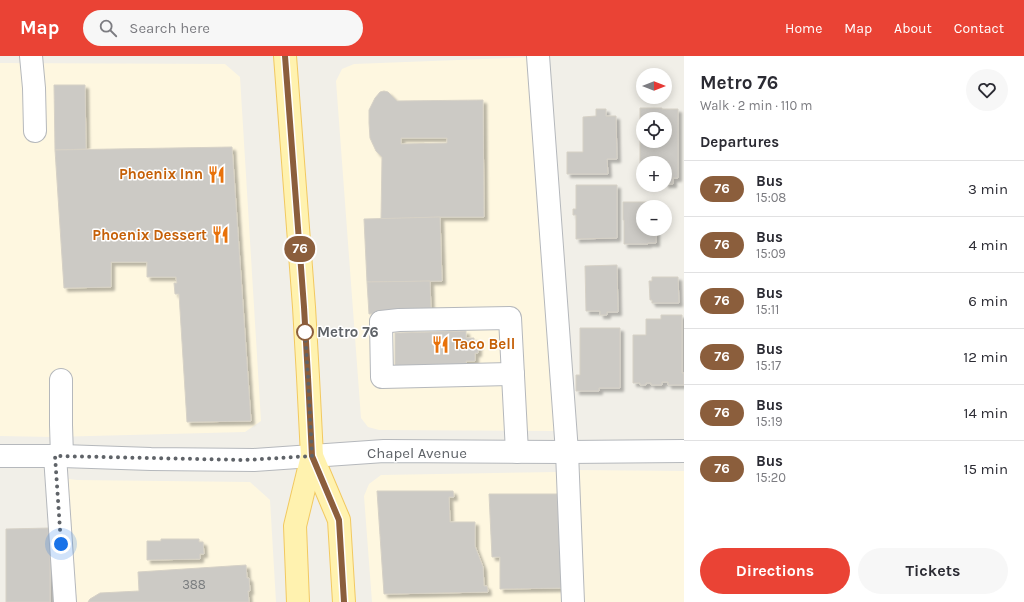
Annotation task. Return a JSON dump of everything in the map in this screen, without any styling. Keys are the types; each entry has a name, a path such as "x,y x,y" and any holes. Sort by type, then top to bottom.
{"main road":[{"path":"285,56 304,307 312,456 295,526 298,602"},
{"path":"312,456 339,520 344,602"}],"street":[{"path":"31,56 34,88 35,131"},
{"path":"538,56 567,452 573,602"},
{"path":"512,370 382,376 381,322 399,320 510,318 517,452"},
{"path":"61,380 59,456 65,602"},
{"name":"Chapel Avenue","path":"0,456 254,460 384,451 684,451"}],"shaded area":[{"path":"533,57 557,431 379,430 368,427 361,418 336,81 342,69 354,64"},
{"path":"0,63 225,64 240,77 261,421 245,432 52,437 0,436"},
{"path":"575,470 684,471 684,602 584,602"},
{"path":"557,472 564,602 372,602 364,496 369,484 381,475"},
{"path":"62,478 77,480 250,482 270,500 276,602 73,602"}],"building":[{"path":"54,85 85,85 86,149 55,150"},
{"path":"380,92 388,92 397,101 483,100 484,217 381,219 382,157 376,151 370,138 369,123 369,110","holes":["401,138 447,138 447,143 401,144"]},
{"path":"640,108 678,109 678,178 673,178 673,184 672,156 640,156 640,148 672,148 672,112 640,112"},
{"path":"596,109 606,109 606,116 616,116 617,159 607,159 608,174 567,174 567,152 583,152 583,117 596,116"},
{"path":"232,147 251,421 187,422 179,294 175,294 174,283 177,283 176,277 147,277 147,262 111,262 111,287 64,288 55,150"},
{"path":"576,185 617,185 617,238 576,239 576,215 573,215 573,209 576,209"},
{"path":"623,202 636,202 636,236 656,236 656,243 624,244"},
{"path":"440,217 442,281 367,282 364,219"},
{"path":"617,265 618,312 607,312 607,315 600,315 600,311 586,311 585,266"},
{"path":"652,277 678,277 679,303 652,303 652,300 650,300 649,281 652,281"},
{"path":"430,281 431,311 369,314 367,282"},
{"path":"661,315 682,315 682,373 684,373 684,385 668,385 668,382 662,382 662,385 651,385 651,383 646,383 646,385 640,385 640,383 633,383 633,335 646,335 646,319 661,319"},
{"path":"580,328 620,328 620,388 599,388 599,391 576,391 576,375 580,375"},
{"path":"466,331 466,338 474,338 474,342 478,342 478,353 475,353 475,361 466,361 467,366 395,367 395,333"},
{"path":"377,491 453,491 454,497 449,497 450,522 475,522 475,546 483,567 484,586 487,586 488,592 384,594"},
{"path":"489,494 557,494 563,588 500,589 500,557 492,557"},
{"path":"50,528 50,602 6,602 6,529"},
{"path":"161,539 199,539 199,542 203,542 204,554 200,554 200,559 147,560 147,541 161,541"},
{"path":"246,565 247,578 249,578 249,602 88,602 100,593 139,591 138,572"}],"bus line":[{"name":"76","path":"285,56 304,307 312,456 339,520 344,602"}],"place":[{"name":"Phoenix Inn","path":"216,174"},
{"name":"Phoenix Dessert","path":"220,235"},
{"name":"Metro 76","path":"305,332"},
{"name":"Taco Bell","path":"440,344"}],"route":[{"path":"61,544 55,456 245,460 312,456 305,332"}]}
